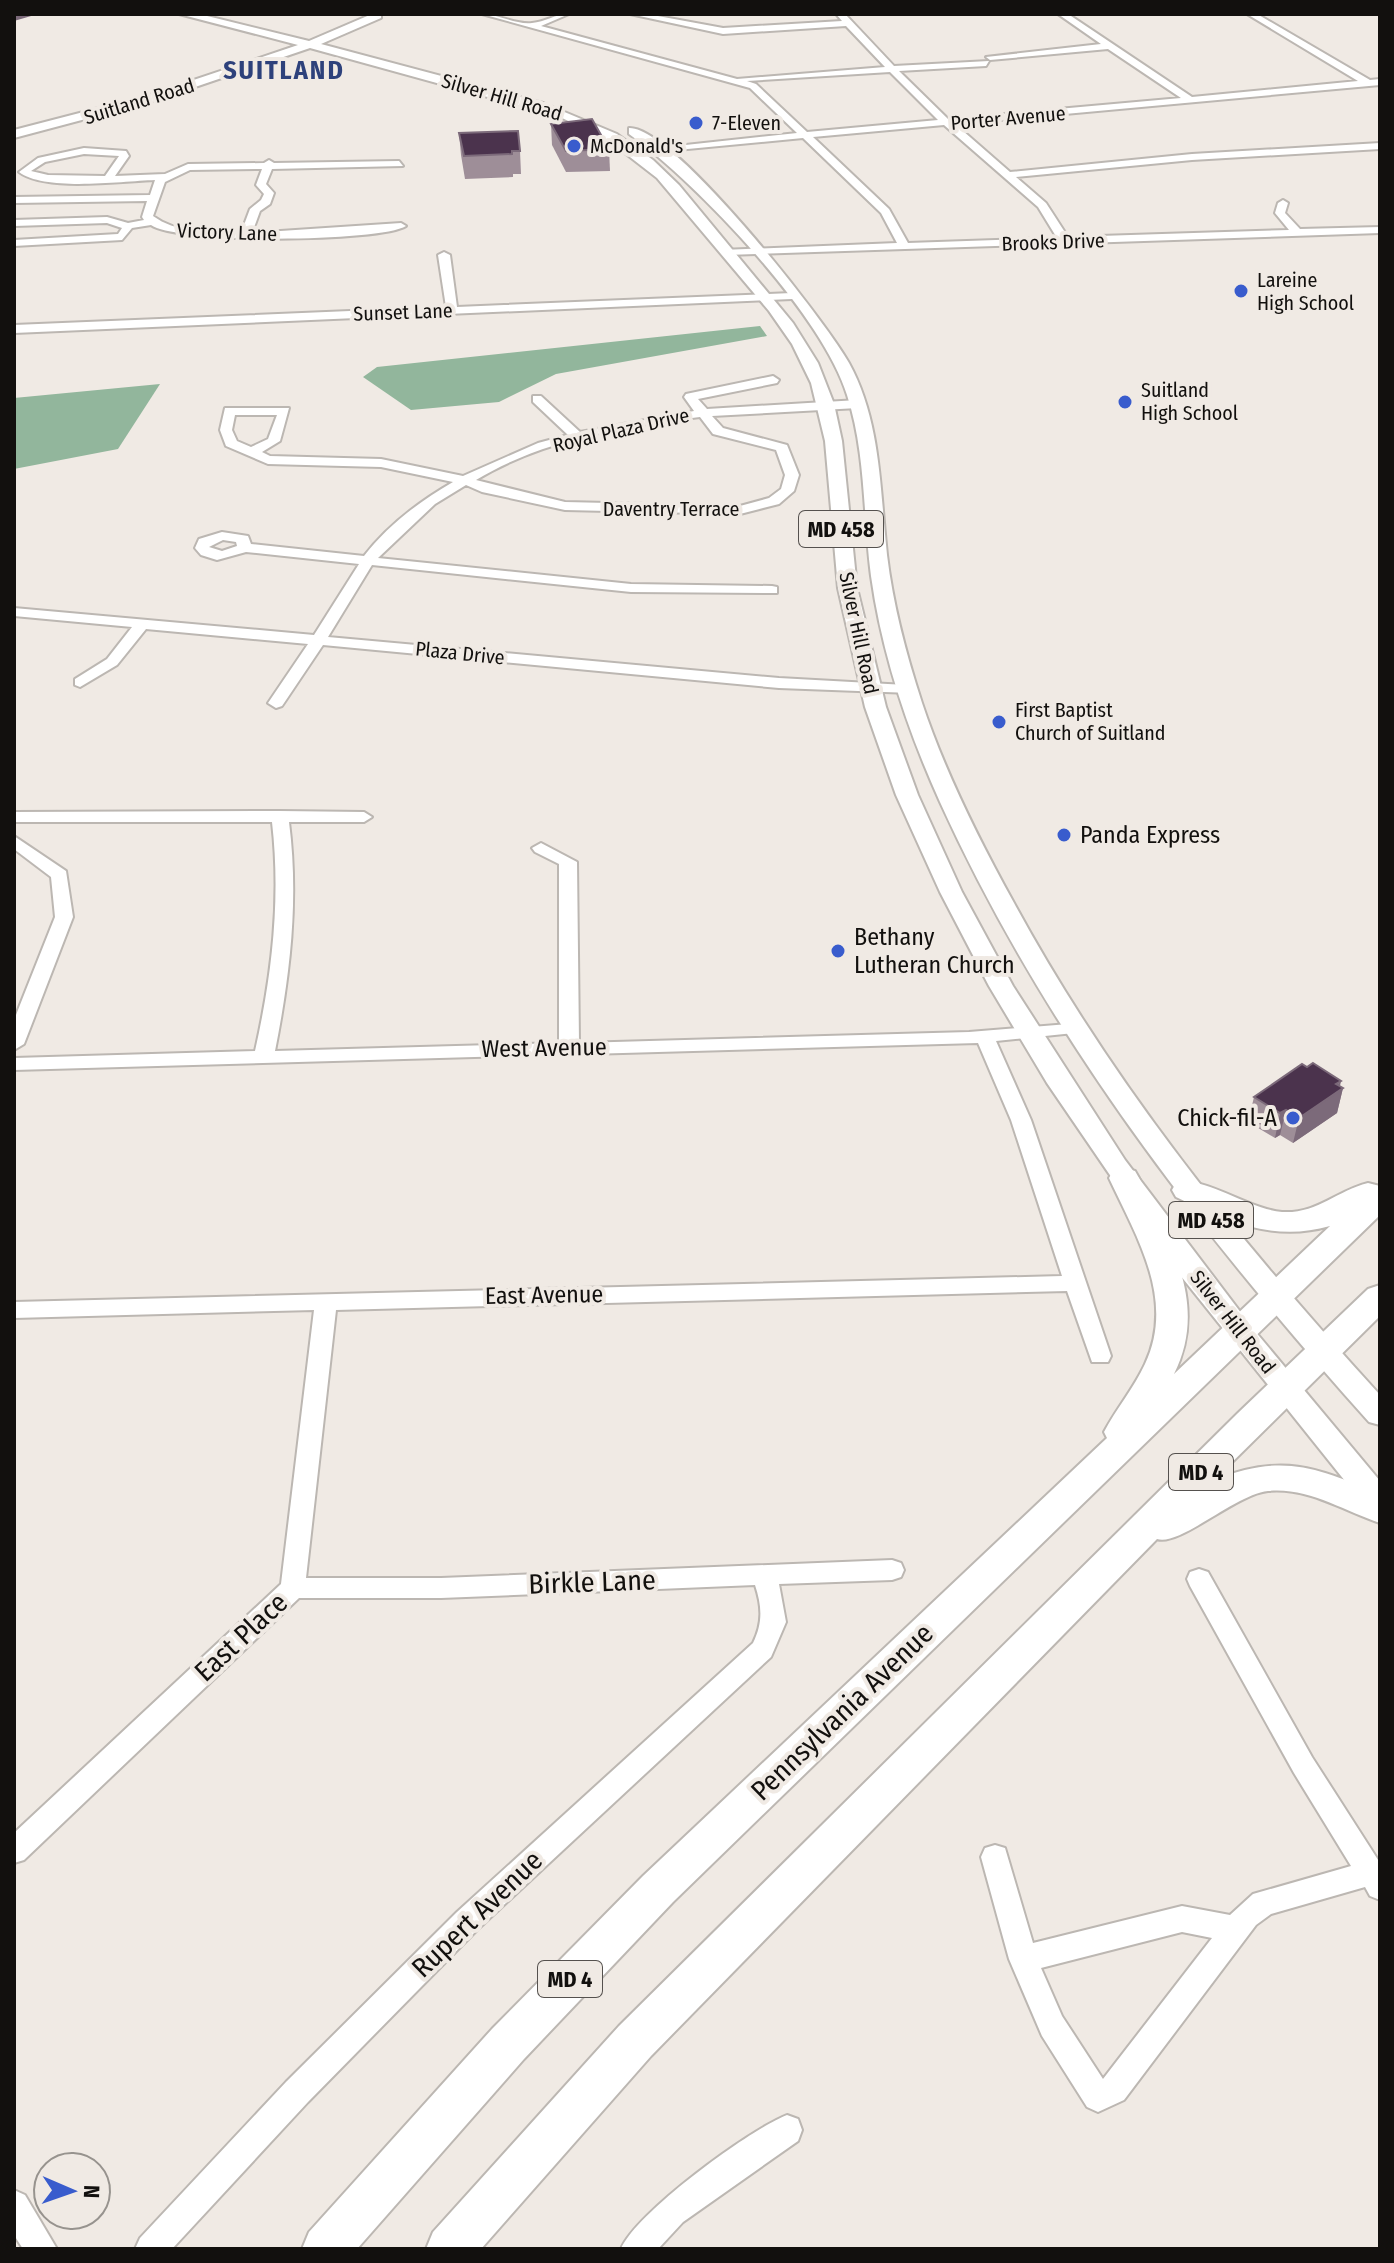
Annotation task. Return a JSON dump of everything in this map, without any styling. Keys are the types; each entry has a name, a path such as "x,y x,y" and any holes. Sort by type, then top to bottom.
{"highway":[{"path":"1107,1457 1162,1363 1175,1310 1172,1287 1124,1178"},
{"path":"1187,1190 1253,1218 1297,1222 1321,1218 1380,1186"},
{"name":"Pennsylvania Avenue","path":"326,2249 430,2129 595,1953 1380,1197"},
{"name":"MD 4","path":"450,2249 635,2041 1380,1297"},
{"path":"1118,1556 1222,1490 1262,1477 1305,1480 1380,1509"}],"main road":[{"name":"Silver Hill Road","path":"185,14 309,40"},
{"name":"Silver Hill Road","path":"220,14 558,112 604,131 652,166 764,297 806,355 826,404 847,584 868,691 908,797 936,858 1030,1034 1124,1178 1240,1332 1380,1502"},
{"name":"Suitland Road","path":"14,134 151,99 380,15"},
{"name":"Suitland Road","path":"309,40 325,40 380,15"},
{"name":"Silver Hill Road","path":"325,40 520,89 618,123 663,150 757,251 837,352 858,404 882,582 906,690 963,828 1012,922 1074,1027 1187,1190 1276,1297 1380,1414"}],"street":[{"path":"486,14 537,25 565,14"},
{"path":"504,14 566,35 736,80 761,91 885,211 905,247"},
{"path":"634,14 723,31 849,23"},
{"path":"840,14 948,124 1045,209 1065,241"},
{"path":"1062,14 1191,100"},
{"path":"1251,14 1368,83"},
{"path":"736,80 892,70 1108,46"},
{"name":"Porter Avenue","path":"635,151 1380,82"},
{"path":"1009,175 1192,157 1380,146"},
{"path":"1367,147 1380,158"},
{"path":"109,177 124,156 122,153 77,151 35,162 24,172 26,176 37,178 164,177 188,167 269,163 399,164"},
{"path":"246,235 255,209 266,202 269,193 261,185 269,163"},
{"name":"Victory Lane","path":"164,177 152,198 148,212 150,222 186,234 329,233 401,226"},
{"path":"14,200 152,198"},
{"path":"1283,203 1280,213 1297,233"},
{"path":"14,223 107,220 128,226 150,222"},
{"path":"14,243 115,239 127,233 128,226"},
{"name":"Brooks Drive","path":"726,252 1380,230"},
{"path":"444,255 452,310"},
{"name":"Sunset Lane","path":"14,329 792,296"},
{"path":"704,412 690,397 773,380"},
{"path":"537,399 578,437"},
{"name":"Royal Plaza Drive","path":"276,703 368,562 410,517 465,480 578,437 704,412 858,404"},
{"path":"254,451 274,441 285,411 229,411 226,430 231,443 268,460 381,463 465,480"},
{"name":"Daventry Terrace","path":"465,480 521,497 597,509 740,510 766,505 791,487 792,475 782,448 718,431 704,412"},
{"path":"244,548 631,588 772,590"},
{"name":"Plaza Drive","path":"14,612 868,691 906,690"},
{"path":"80,682 112,662 143,623"},
{"path":"264,1056 281,970 287,917 287,861 280,816"},
{"path":"14,817 364,817"},
{"path":"14,841 60,875 65,903 64,917 14,1044"},
{"path":"541,848 568,862 569,1048"},
{"name":"West Avenue","path":"14,1064 985,1038 1074,1027"},
{"path":"985,1038 1021,1120 1100,1356"},
{"name":"East Avenue","path":"14,1310 1074,1283"},
{"name":"East Place","path":"14,1851 293,1588 326,1301"},
{"name":"Birkle Lane","path":"293,1588 441,1588 892,1570"},
{"name":"Rupert Avenue","path":"151,2249 297,2092 467,1921 762,1650 772,1634 775,1619 764,1576"},
{"path":"995,1857 1023,1959 1052,2026 1098,2097 1113,2090 1236,1929 1263,1903 1376,1880 1303,1765 1199,1579"},
{"path":"1023,1959 1182,1919 1236,1929"},
{"path":"637,2249 672,2211 787,2130"},
{"path":"14,2206 41,2249"}],"green space":[{"path":"760,326 767,336 556,374 499,402 411,410 363,377 377,367"},
{"path":"160,384 118,449 14,469 14,398"}],"building":[{"path":"592,119 609,149 566,151 551,124"},
{"path":"518,131 520,151 464,156 459,133"},
{"path":"1313,1063 1341,1081 1336,1084 1343,1088 1299,1118 1286,1110 1280,1113 1254,1097 1302,1064 1307,1067"}],"place":[{"name":"7-Eleven","path":"696,123"},
{"name":"McDonald's","path":"574,146"},
{"name":"Lareine High School","path":"1241,291"},
{"name":"Suitland High School","path":"1125,402"},
{"name":"First Baptist Church of Suitland","path":"999,722"},
{"name":"Panda Express","path":"1064,835"},
{"name":"Bethany Lutheran Church","path":"838,951"},
{"name":"Chick-fil-A","path":"1293,1118"}],"district":[{"name":"SUITLAND","path":"284,70"}]}
